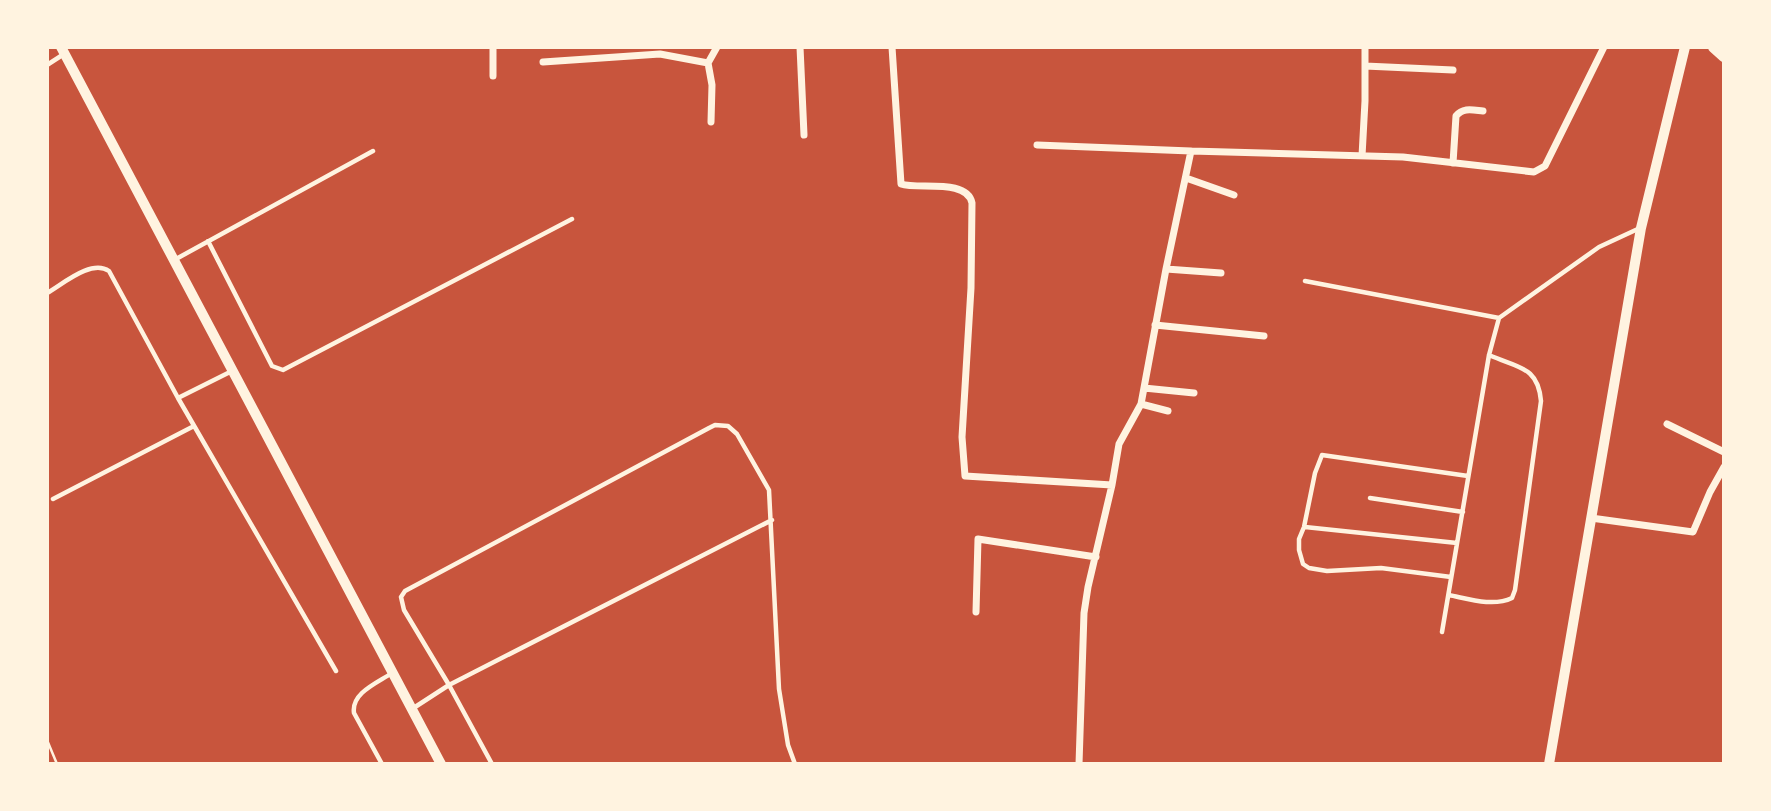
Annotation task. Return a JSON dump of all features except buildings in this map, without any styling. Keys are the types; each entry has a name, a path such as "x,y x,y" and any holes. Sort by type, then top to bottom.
{"main road":[{"path":"1714,47 1724,56"}],"street":[{"path":"493,47 493,76"},
{"path":"710,122 712,85 708,62 717,47"},
{"path":"800,47 804,135"},
{"path":"892,47 901,184 931,184 971,197 971,288 962,438 965,476 1112,485"},
{"path":"1362,156 1365,47"},
{"path":"1037,145 1403,157 1534,173 1545,166 1604,47"},
{"path":"1549,764 1641,228 1685,47"},
{"path":"543,62 660,50 708,62"},
{"path":"63,51 442,764"},
{"path":"1365,66 1452,70"},
{"path":"1453,163 1456,116 1466,109 1483,111"},
{"path":"1079,764 1084,613 1119,444 1141,404 1191,151"},
{"path":"1186,178 1234,195"},
{"path":"1166,270 1221,273"},
{"path":"1155,326 1264,336"},
{"path":"1144,388 1194,393"},
{"path":"1141,404 1168,411"},
{"path":"1667,424 1724,452"},
{"path":"1591,518 1693,532 1724,467"},
{"path":"976,612 978,539 1096,557"}],"lane":[{"path":"47,65 63,51"},
{"path":"175,259 373,151"},
{"path":"208,241 272,366 283,370 572,219"},
{"path":"1442,632 1489,355 1499,318 1599,247 1641,228"},
{"path":"47,293 90,268 105,268 109,271 178,398 336,671"},
{"path":"1305,281 1499,318"},
{"path":"1449,595 1500,602 1512,598 1515,590 1541,401 1538,380 1532,373 1489,355"},
{"path":"178,398 233,371"},
{"path":"492,764 404,610 401,597 405,591 715,425 728,426 737,434 769,490 779,689 788,745 795,764"},
{"path":"53,499 194,426"},
{"path":"1451,577 1381,568 1346,571 1309,568 1303,564 1299,539 1322,455 1468,476"},
{"path":"1370,498 1463,512"},
{"path":"412,709 449,685 772,520"},
{"path":"1304,527 1457,542"},
{"path":"382,764 353,708 360,694 392,672"}],"path":[{"path":"47,740 57,764"}]}
